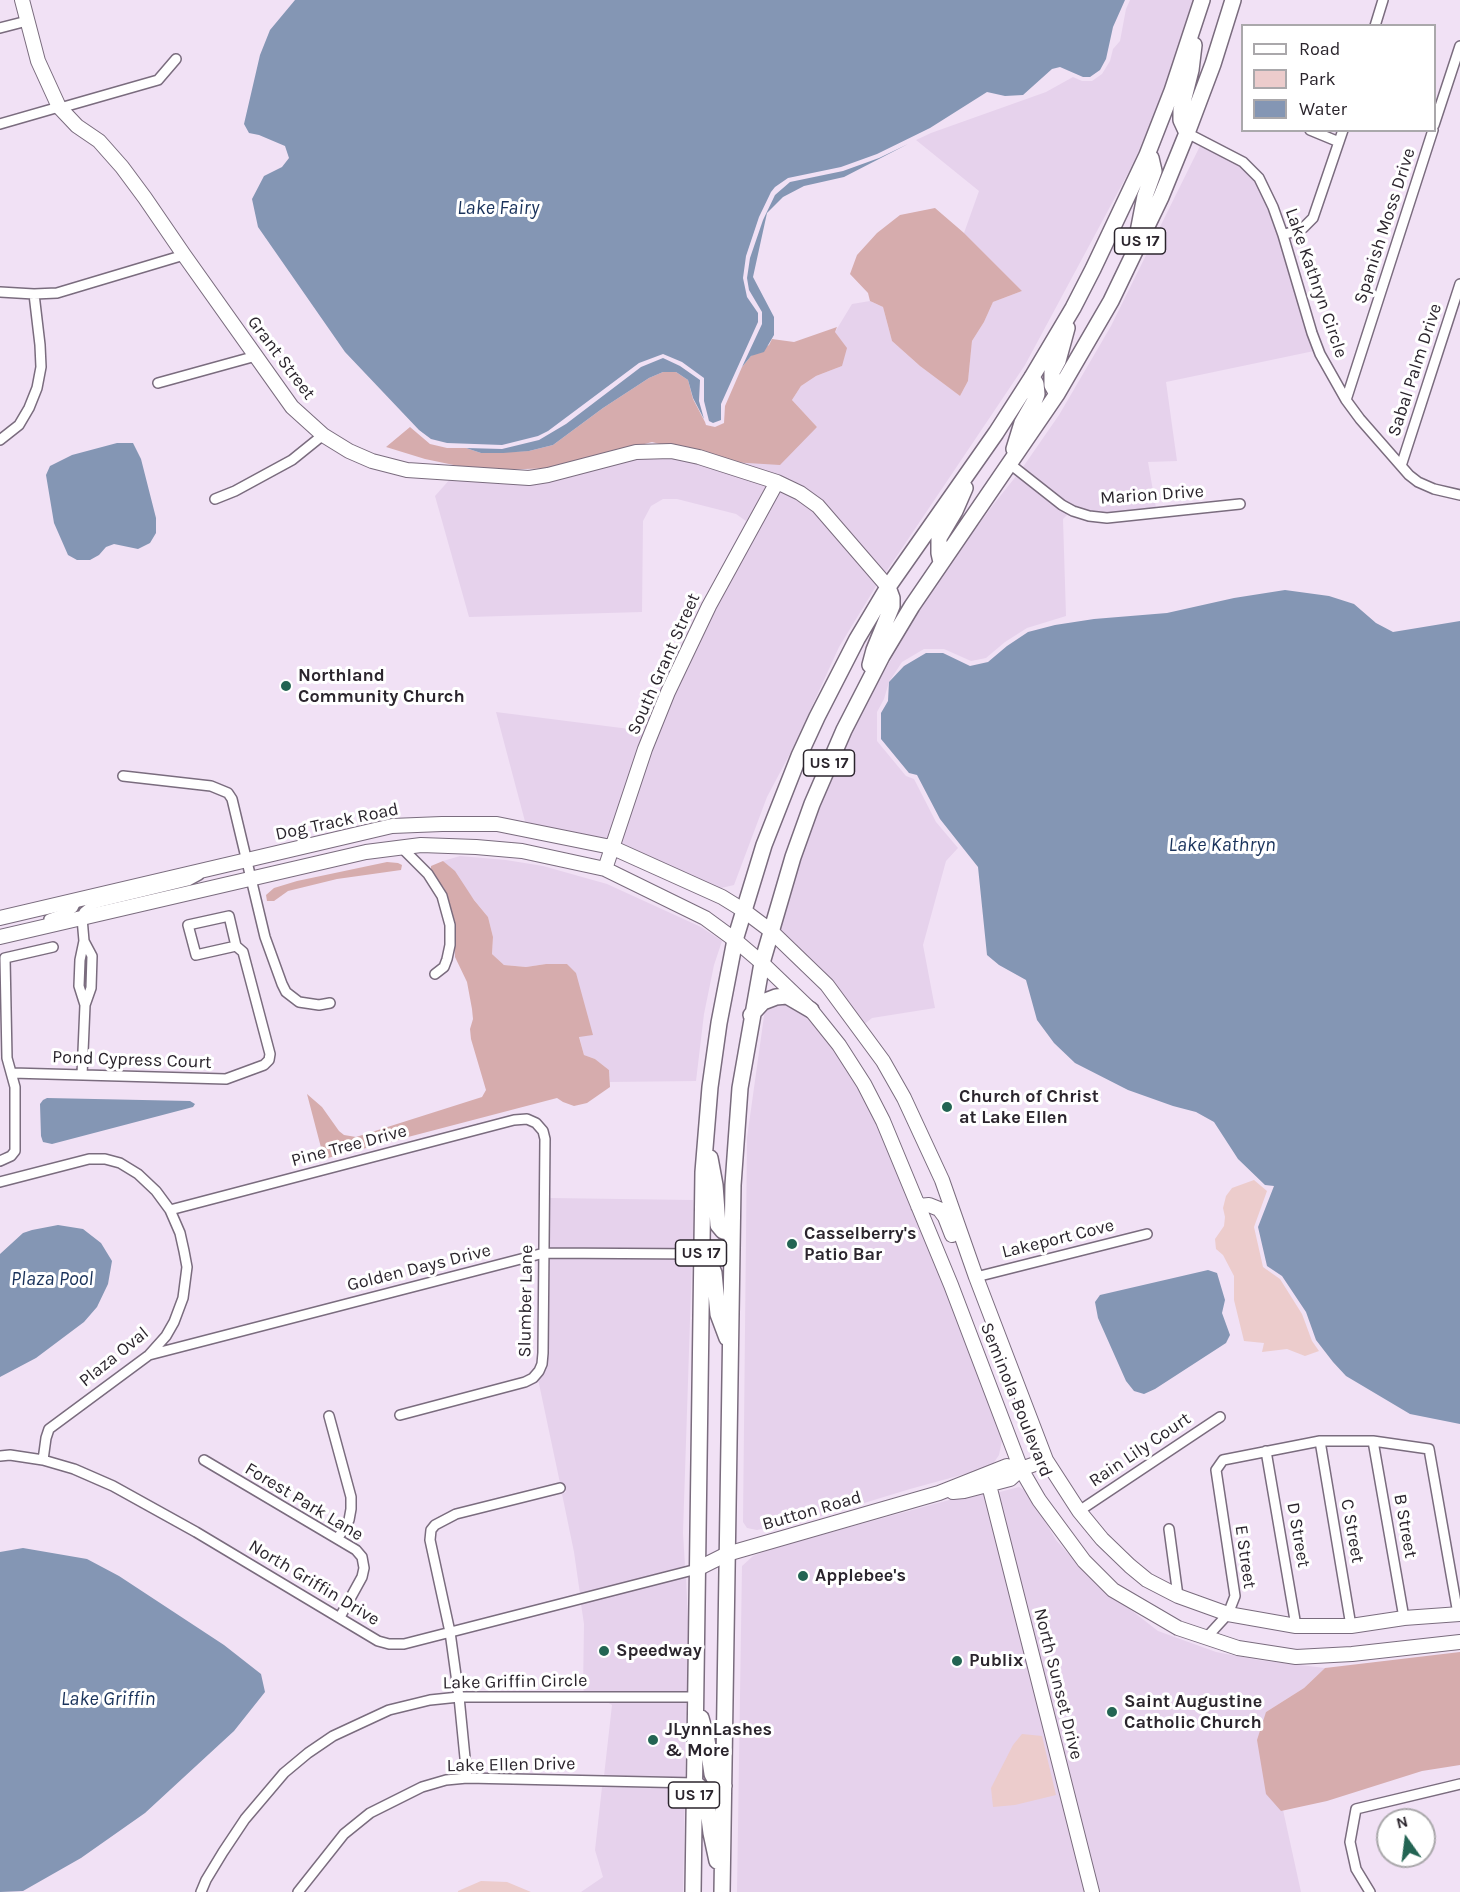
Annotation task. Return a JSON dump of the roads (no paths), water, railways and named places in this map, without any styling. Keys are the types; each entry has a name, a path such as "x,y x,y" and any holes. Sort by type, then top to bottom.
{"main road":[{"name":"Grant Street","path":"22,0 38,61 59,107 77,126 99,141 122,167 292,407 323,435 372,461 407,470 529,478 636,452 671,450 699,457 800,493 818,506 888,587"},
{"name":"US 17","path":"693,1892 701,1254 706,1131 719,1026 743,910 764,845 812,727 857,639 888,587 1032,377 1093,269 1147,155 1172,91 1202,0"},
{"name":"US 17","path":"722,1890 735,1134 751,1015 762,963 793,857 812,804 844,730 888,646 941,562 1057,394 1111,302 1161,197 1187,133 1213,64 1233,0"},
{"path":"1187,133 1181,120 1181,110 1191,70 1196,18"},
{"path":"1134,255 1145,196 1154,171 1151,158 1147,155"},
{"path":"1057,394 1052,385 1052,372 1058,361 1073,308"},
{"path":"1010,464 1022,423 1037,394 1036,384 1032,377"},
{"path":"941,562 939,538 955,511 975,463"},
{"name":"South Grant Street","path":"605,869 668,692 710,606 777,483"},
{"path":"861,697 874,650 892,606 888,587"},
{"name":"Dog Track Road","path":"0,918 392,826 497,824 611,847 722,897 743,910"},
{"name":"Dog Track Road","path":"0,938 366,852 421,845 522,851 605,869 705,918 735,940"},
{"name":"Seminola Boulevard","path":"743,910 771,931 827,985 883,1061 904,1098 942,1180 976,1277 1046,1460 1079,1511 1102,1539 1148,1580 1178,1596 1228,1614 1296,1626 1351,1626 1404,1618 1459,1614"},
{"name":"Seminola Boulevard","path":"735,940 811,1010 839,1045 864,1084 883,1121 956,1296 1020,1469 1039,1500 1084,1561 1113,1590 1178,1628 1238,1648 1296,1657 1352,1654 1460,1642"},
{"path":"751,1015 763,1002 787,996 811,1010"},
{"path":"706,1131 715,1185 717,1220 723,1231 732,1233"},
{"path":"918,1206 929,1205 942,1212 968,1273 976,1277"},
{"path":"701,1254 710,1263 714,1273 718,1314 730,1349"},
{"name":"Button Road","path":"939,1493 964,1491 1010,1479 1020,1469 1046,1460"},
{"name":"Button Road","path":"697,1569 727,1554 939,1493 1007,1466 1020,1469"},
{"name":"North Sunset Drive","path":"989,1485 1092,1892"},
{"path":"696,1697 707,1740 712,1774 716,1781 724,1786"},
{"path":"694,1783 706,1796 722,1890"}],"street":[{"path":"1376,24 1383,0"},
{"path":"0,28 27,21"},
{"path":"1436,119 1460,46"},
{"path":"0,124 158,80 176,60"},
{"path":"1315,132 1339,142"},
{"path":"1283,235 1303,228 1313,218 1342,132"},
{"name":"Spanish Moss Drive","path":"1346,400 1432,132"},
{"name":"Lake Kathryn Circle","path":"1187,133 1243,162 1252,170 1265,189 1283,235 1316,344 1330,374 1360,419 1418,482 1434,489 1460,495"},
{"path":"0,292 57,293 184,255"},
{"name":"Sabal Palm Drive","path":"1401,466 1460,284"},
{"path":"0,440 19,424 37,388 41,356 34,294"},
{"path":"158,383 256,356"},
{"path":"215,499 235,491 292,460 323,435"},
{"name":"Marion Drive","path":"1010,464 1062,505 1089,516 1107,518 1240,504"},
{"path":"123,776 212,786 225,791 232,800 265,937 286,992 299,1002 319,1005 330,1003"},
{"path":"402,848 428,874 442,896 450,925 447,959 444,967 435,975"},
{"path":"85,1005 79,986 80,960 84,941 82,918 84,912 101,902 188,881 212,868"},
{"path":"0,931 62,915 73,908 77,900"},
{"name":"Pond Cypress Court","path":"12,1073 226,1079 264,1065 269,1060 270,1054 243,952 236,946 229,916 188,925 196,955 236,946"},
{"path":"82,1075 85,1005 91,988 92,976 92,956 84,941"},
{"path":"0,1161 11,1156 15,1150 15,1087 7,1058 5,958 53,946"},
{"path":"80,976 92,976"},
{"name":"Pine Tree Drive","path":"170,1210 514,1120 526,1119 536,1123"},
{"name":"Slumber Lane","path":"400,1415 525,1382 539,1371 543,1353 546,1139 536,1123"},
{"name":"Plaza Oval","path":"0,1182 88,1160 105,1159 120,1163 138,1174 156,1191 170,1210 180,1233 187,1267 183,1298 166,1336 149,1355 49,1429 43,1460"},
{"name":"Lakeport Cove","path":"976,1277 1147,1234"},
{"name":"Golden Days Drive","path":"149,1355 544,1253 701,1254"},
{"path":"329,1416 351,1497 349,1520 338,1539"},
{"name":"Rain Lily Court","path":"1079,1511 1220,1417"},
{"path":"1266,1450 1320,1441 1373,1441 1429,1449 1459,1614"},
{"name":"C Street","path":"1320,1441 1351,1626"},
{"name":"B Street","path":"1373,1441 1404,1618"},
{"name":"E Street","path":"1206,1638 1228,1614 1235,1596 1216,1470 1223,1460 1266,1450"},
{"name":"D Street","path":"1266,1450 1296,1626"},
{"name":"North Griffin Drive","path":"0,1456 10,1455 43,1460 74,1469 114,1486 378,1641 389,1644 404,1644 697,1569"},
{"name":"Forest Park Lane","path":"204,1460 356,1550 362,1557 364,1568 362,1577 340,1617"},
{"path":"468,1778 450,1632 430,1540 431,1530 435,1524 456,1514 560,1488"},
{"path":"1169,1529 1178,1596"},
{"name":"Lake Griffin Circle","path":"201,1892 212,1870 245,1819 284,1773 333,1736 389,1710 430,1700 459,1697 696,1697"},
{"name":"Lake Ellen Drive","path":"298,1892 344,1834 370,1813 422,1787 446,1780 468,1778 694,1783"},
{"path":"1370,1892 1356,1869 1350,1842 1356,1809 1460,1784"}],"water":[{"name":"Lake Fairy","path":"295,0 1125,0 1113,27 1106,59 1100,70 1090,77 1083,77 1060,67 1052,69 1023,95 1005,96 987,92 930,128 877,154 841,167 788,178 775,187 759,217 746,256 743,278 747,297 758,313 758,322 721,404 721,420 713,423 709,421 704,401 704,378 682,362 663,354 639,363 548,431 538,436 502,445 447,443 431,439 419,430 345,352 258,227 252,199 264,176 282,167 289,158 285,146 249,133 244,124 260,55 270,30"},
{"path":"908,144 844,177 804,186 783,197 767,213 753,277 774,317 774,335 764,352 751,356 742,367 762,324 762,312 749,290 747,278 750,258 763,220 775,195 790,182 843,171 879,158"},
{"path":"663,358 680,366 700,380 699,401 704,419 693,398 688,380 676,372 663,372 649,378 603,408 553,445 529,451 503,453 481,453 466,448 502,449 539,440 566,424 641,367"},
{"path":"117,443 133,443 141,459 156,518 156,533 150,543 138,549 114,544 106,547 90,560 77,560 68,555 54,523 46,475 50,466 72,455"},
{"name":"Lake Kathryn","path":"1285,590 1329,596 1354,604 1376,623 1393,632 1460,621 1460,1424 1410,1414 1346,1376 1333,1362 1316,1340 1306,1312 1282,1276 1267,1266 1258,1227 1274,1186 1265,1185 1238,1159 1214,1122 1196,1112 1128,1090 1075,1063 1054,1043 1037,1020 1026,980 999,965 987,955 978,867 940,819 917,775 909,773 881,739 881,713 888,701 889,682 904,666 926,653 943,653 970,666 988,662 1028,632 1055,625 1094,619 1167,613 1234,598"},
{"path":"47,1098 190,1101 195,1104 193,1107 52,1144 43,1142 41,1136 40,1104"},
{"name":"Plaza Pool","path":"58,1225 83,1229 101,1243 112,1261 108,1284 97,1307 84,1322 36,1358 0,1377 0,1254 23,1233"},
{"path":"1208,1270 1217,1273 1225,1300 1222,1313 1230,1335 1226,1343 1155,1389 1144,1394 1134,1391 1126,1381 1098,1318 1095,1302 1100,1295"},
{"name":"Lake Griffin","path":"23,1548 87,1559 119,1576 224,1645 261,1674 265,1692 234,1731 145,1813 81,1858 23,1891 0,1892 0,1552"}],"place":[{"name":"Northland Community Church","path":"286,686"},
{"name":"Church of Christ at Lake Ellen","path":"947,1107"},
{"name":"Casselberry's Patio Bar","path":"792,1244"},
{"name":"Applebee's","path":"803,1576"},
{"name":"Speedway","path":"604,1651"},
{"name":"Publix","path":"957,1661"},
{"name":"Saint Augustine Catholic Church","path":"1112,1712"},
{"name":"JLynnLashes & More","path":"653,1740"}]}
